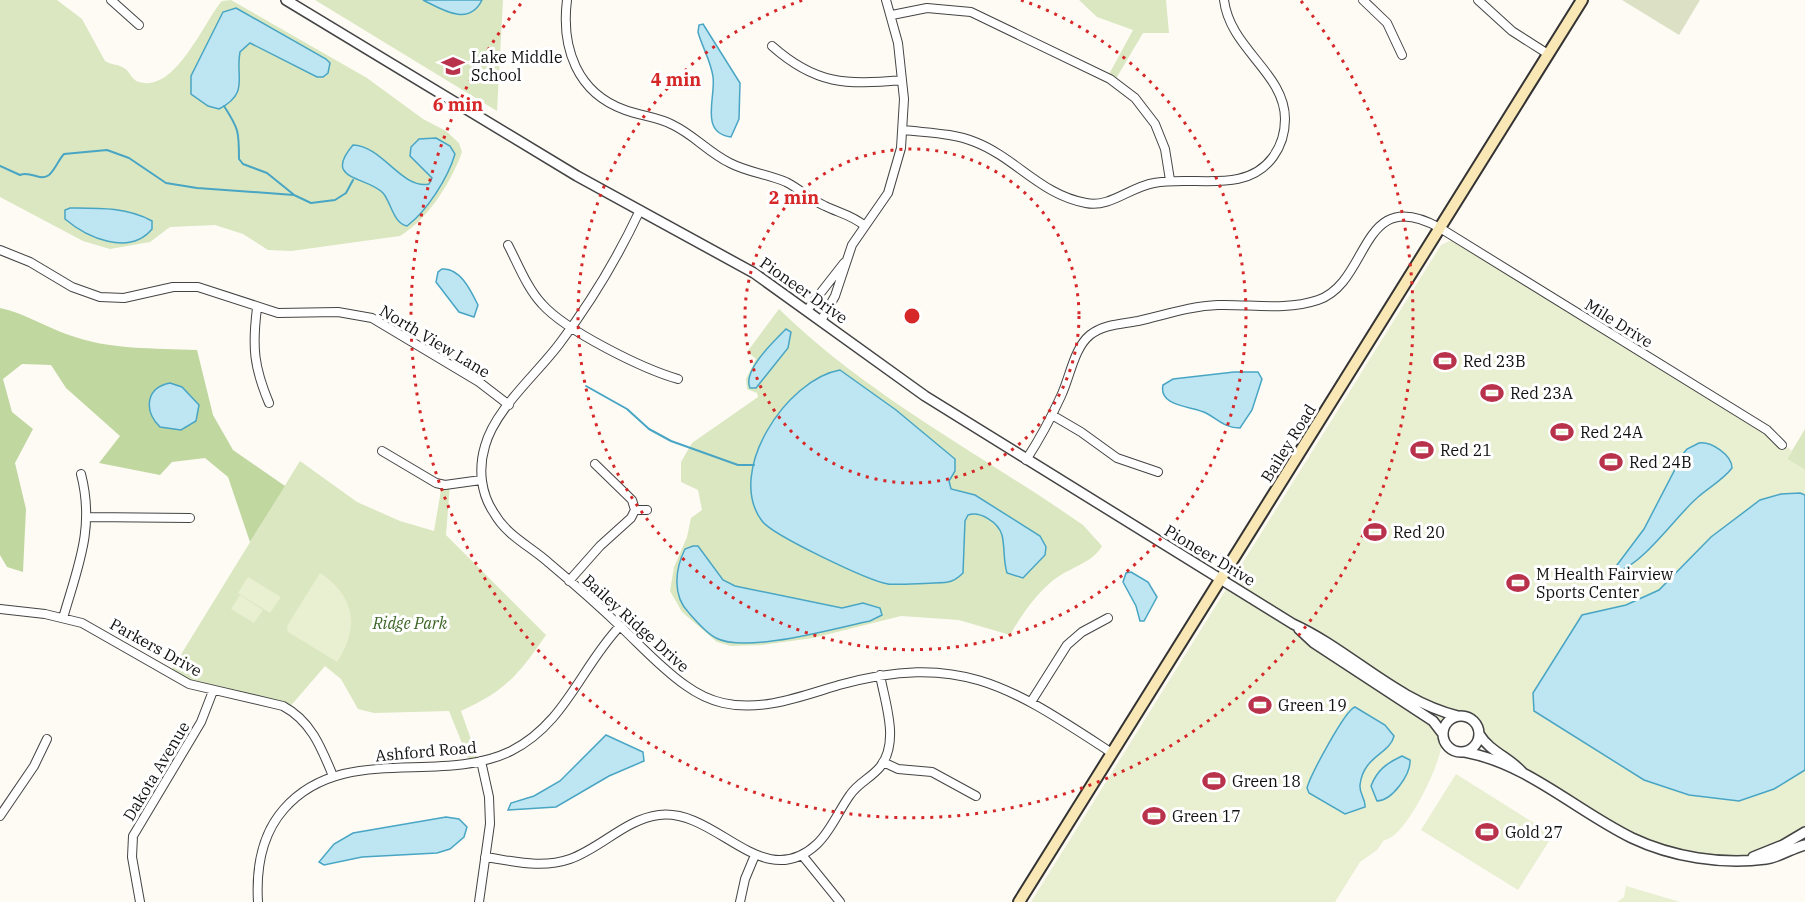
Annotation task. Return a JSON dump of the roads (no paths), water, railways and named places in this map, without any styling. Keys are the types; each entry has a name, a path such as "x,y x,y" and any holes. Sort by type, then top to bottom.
{"main road":[{"name":"Bailey Road","path":"1019,902 1582,0"}],"street":[{"path":"111,0 139,25"},
{"name":"Pioneer Drive","path":"286,0 576,176 754,273 822,319 925,396 1026,460 1293,624 1318,635 1419,703 1458,716"},
{"path":"567,0 565,32 571,58 581,77 596,94 624,110 669,122 698,139 724,160 787,183 823,205 849,214 865,226"},
{"path":"822,319 835,296 852,245 888,193 904,130 902,80 892,15 886,0"},
{"path":"904,130 951,135 976,142 1002,156 1046,188 1085,203 1106,203 1145,184 1170,180 1241,179 1262,169 1281,144 1286,121 1281,97 1234,32 1224,0"},
{"path":"1363,0 1387,23 1402,55"},
{"path":"1478,0 1505,26 1548,54"},
{"path":"892,15 927,8 971,12 1110,79 1135,98 1155,124 1165,149 1170,180"},
{"path":"772,46 800,69 822,78 861,83 902,80"},
{"name":"Bailey Ridge Drive","path":"640,210 617,256 572,327 496,421 485,444 481,480 489,505 509,532 569,581 682,683 709,698 728,704 767,704 880,675 916,671 953,674 1000,687 1031,702 1112,753"},
{"name":"Mile Drive","path":"1026,460 1052,415 1081,346 1099,329 1201,306 1288,306 1318,300 1336,289 1385,222 1409,214 1440,228 1767,430 1782,445"},
{"path":"508,245 540,303 572,327 656,372 678,379"},
{"name":"North View Lane","path":"0,250 30,262 72,287 100,297 124,298 173,287 198,287 220,292 257,308 293,315 338,312 372,318 479,382 509,405"},
{"path":"808,309 845,262"},
{"path":"257,308 253,339 254,360 269,404"},
{"path":"1052,415 1081,432 1117,458 1158,472"},
{"path":"382,451 436,483 445,485 481,480"},
{"path":"569,581 600,546 631,519 635,510 632,500 595,464"},
{"path":"63,618 85,539 88,517 81,474"},
{"path":"635,510 648,510"},
{"path":"88,517 190,518"},
{"name":"Parkers Drive","path":"0,609 63,618 96,629 179,679 213,691 272,701 293,711 316,737 333,776"},
{"path":"1031,702 1067,645 1108,618"},
{"name":"Pioneer Drive","path":"1293,624 1314,643 1433,721 1443,734"},
{"name":"Ashford Road","path":"258,902 259,861 273,824 297,795 333,776 357,770 481,761 511,751 548,724 569,699 606,640 620,626"},
{"path":"485,857 527,864 557,863 584,853 635,822 670,814 701,822 755,855 776,860 802,855 819,843 852,791 883,762 891,738 880,675"},
{"name":"Dakota Avenue","path":"140,902 132,857 133,836 201,722 213,691"},
{"path":"1522,772 1514,762 1488,747 1473,721 1458,716 1446,724 1443,734 1450,749 1522,772 1618,830 1650,845 1681,855 1718,860 1767,859 1805,845"},
{"path":"1465,752 1475,745 1479,734"},
{"path":"0,816 29,774 46,739"},
{"path":"479,902 490,811 481,761"},
{"path":"883,762 898,770 941,776 976,796"},
{"path":"1748,859 1784,845 1805,832"},
{"path":"740,902 745,879 755,855"},
{"path":"802,855 840,902"}],"water":[{"path":"423,0 482,0 477,8 463,15 447,12"},
{"path":"236,8 326,59 330,63 328,73 323,77 317,77 250,43 240,52 238,91 229,103 219,109 208,106 191,94 191,76 223,12"},
{"path":"703,24 740,83 739,119 731,137 721,134 712,122 713,77 698,32 699,25"},
{"path":"436,138 450,146 455,154 436,193 415,220 407,226 395,217 383,193 350,176 342,165 353,145 364,147 374,152 410,181 429,184 432,178 410,156 411,147 419,139"},
{"path":"70,208 112,209 132,213 152,221 152,229 143,237 132,242 108,241 84,232 65,219 65,210"},
{"path":"442,269 454,272 468,287 478,305 474,317 459,312 436,282 438,272"},
{"path":"786,329 791,332 788,348 756,388 750,388 749,381 755,365 767,348"},
{"path":"840,370 896,410 955,459 955,471 949,481 951,489 975,495 1040,536 1046,547 1045,555 1023,578 1007,573 1000,530 983,516 968,515 965,521 963,573 948,582 908,584 888,584 862,575 801,546 762,521 753,501 751,478 756,454 767,430 782,409 800,391 820,377"},
{"path":"1234,372 1258,372 1262,379 1252,410 1240,428 1226,425 1206,413 1171,402 1163,392 1163,385 1173,379"},
{"path":"170,383 182,387 199,405 196,421 181,430 160,427 151,414 152,395 162,386"},
{"path":"1699,443 1709,444 1720,450 1729,458 1732,468 1701,494 1637,560 1617,571 1617,565 1644,529 1683,454 1687,449"},
{"path":"1781,494 1805,495 1805,770 1774,789 1739,801 1689,795 1644,780 1534,711 1533,693 1582,615 1626,605 1659,590 1711,537 1760,500"},
{"path":"698,546 723,580 735,586 842,608 863,603 880,608 882,615 870,621 792,638 748,643 716,638 689,613 678,591 679,565 685,549"},
{"path":"1131,572 1148,582 1157,597 1144,621 1140,621 1136,606 1123,582 1126,573"},
{"path":"1355,707 1385,725 1394,736 1392,742 1371,761 1362,775 1360,788 1365,807 1345,814 1309,793 1307,788 1336,731"},
{"path":"606,735 643,752 644,761 609,776 556,807 508,810 511,803 534,796 560,781"},
{"path":"1402,756 1410,760 1404,779 1389,797 1377,801 1371,786 1373,780 1383,768"},
{"path":"446,817 459,819 467,827 464,837 450,849 437,853 362,857 324,865 319,862 334,844 353,833"}],"waterway":[{"path":"224,106 237,131 239,159 243,164 267,173 293,194"},
{"path":"0,166 20,175 46,177 64,154 107,150 129,158 166,183 197,188 294,195 311,203 335,200 346,193 353,180"},
{"path":"586,386 627,409 649,429 671,441 738,465 754,465"}],"place":[{"name":"Lake Middle School","path":"453,66"},
{"name":"Red 23B","path":"1445,361"},
{"name":"Red 23A","path":"1492,393"},
{"name":"Red 24A","path":"1562,432"},
{"name":"Red 21","path":"1422,450"},
{"name":"Red 24B","path":"1611,462"},
{"name":"Red 20","path":"1375,532"},
{"name":"M Health Fairview Sports Center","path":"1518,583"},
{"name":"Green 19","path":"1260,705"},
{"name":"Green 18","path":"1214,781"},
{"name":"Green 17","path":"1154,816"},
{"name":"Gold 27","path":"1487,832"}],"park label":[{"name":"Ridge Park","path":"410,623"}]}
